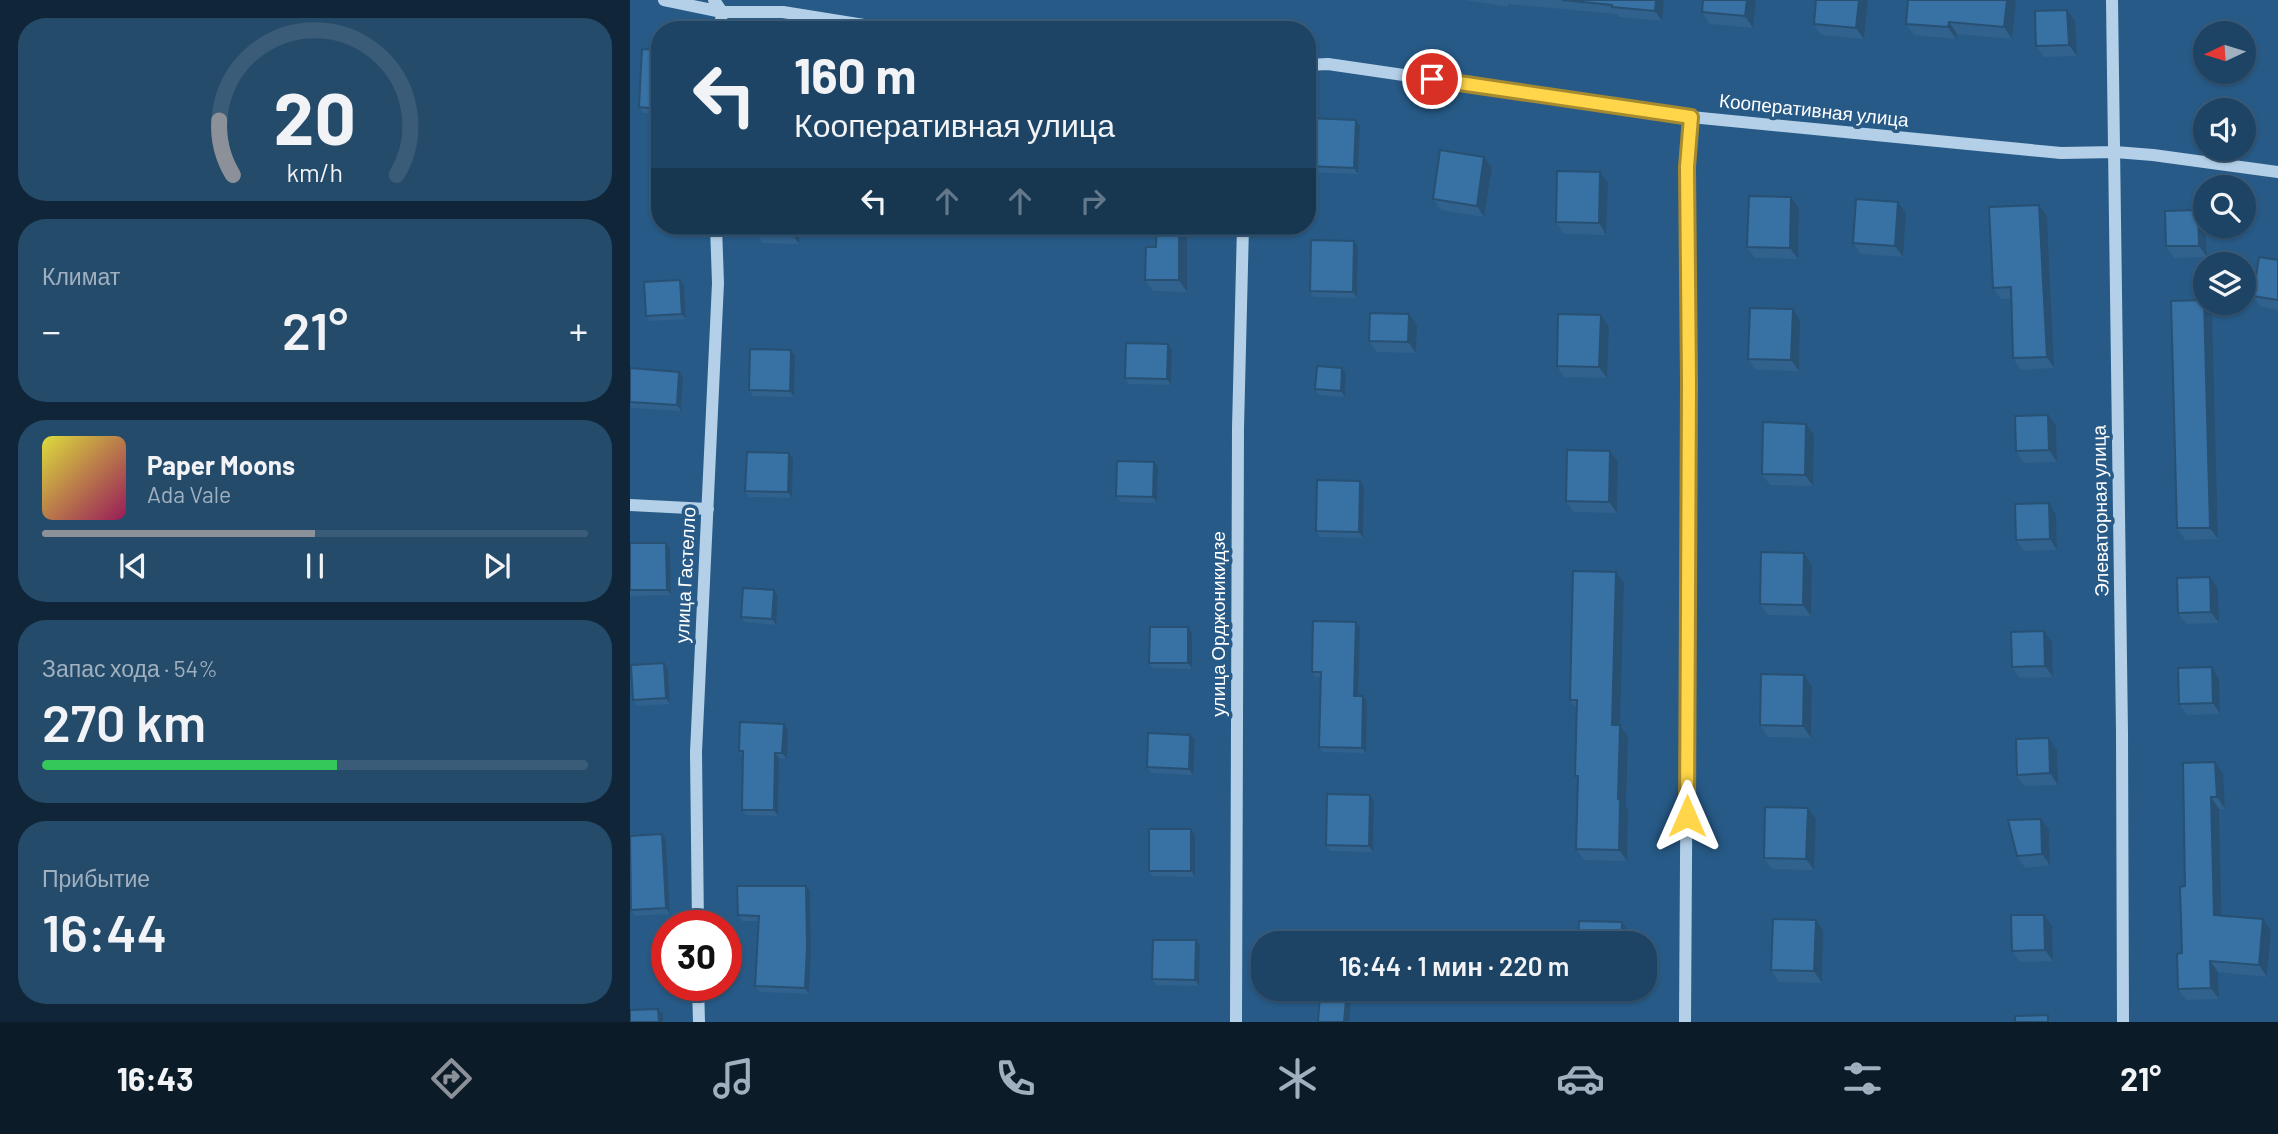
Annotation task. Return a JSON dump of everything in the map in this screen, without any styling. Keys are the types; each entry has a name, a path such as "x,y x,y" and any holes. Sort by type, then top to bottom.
{"street":[{"path":"664,0 722,12 783,12 839,21"},
{"path":"714,0 722,12 721,21"},
{"name":"Элеваторная улица","path":"2112,0 2123,1022"},
{"name":"Кооперативная улица","path":"1316,65 1328,64 1691,117 2062,153 2115,152 2278,172"},
{"path":"1685,1022 1689,397 1687,167 1691,117"},
{"name":"улица Гастелло","path":"698,910 696,752 718,283 716,235"},
{"name":"улица Орджоникидзе","path":"1236,1022 1238,428 1243,235"},
{"path":"630,505 708,509"},
{"path":"698,1001 699,1022"}],"building":[{"path":"1562,0 1656,0 1655,11"},
{"path":"1703,0 1747,0 1745,16 1702,12"},
{"path":"1816,0 1859,0 1856,28 1814,24"},
{"path":"1908,0 2007,0 2004,27 1949,22 1948,27 1906,24"},
{"path":"2067,10 2069,45 2036,46 2035,11"},
{"path":"642,49 651,50 651,108 639,107"},
{"path":"1316,118 1356,120 1354,168 1316,166"},
{"path":"1440,150 1484,157 1477,206 1433,199"},
{"path":"1557,171 1600,172 1599,223 1556,222"},
{"path":"1749,196 1791,197 1790,248 1747,247"},
{"path":"1856,199 1898,202 1895,246 1853,243"},
{"path":"2039,205 2047,357 2013,358 2011,287 1993,288 1989,207"},
{"path":"2193,210 2193,238 2199,238 2199,246 2166,246 2165,211"},
{"path":"1157,235 1179,235 1179,280 1145,280 1146,247 1156,247"},
{"path":"1311,240 1354,241 1353,292 1310,291"},
{"path":"2259,257 2278,260 2278,300 2256,296"},
{"path":"680,280 682,314 646,316 644,282"},
{"path":"2193,300 2193,315 2204,315 2210,528 2177,528 2171,301"},
{"path":"1750,308 1793,309 1791,360 1748,359"},
{"path":"1370,313 1409,314 1408,342 1369,341"},
{"path":"1558,314 1601,315 1599,367 1557,366"},
{"path":"1126,343 1168,344 1167,379 1125,378"},
{"path":"750,349 791,350 790,391 749,390"},
{"path":"1317,366 1342,368 1341,391 1315,389"},
{"path":"630,368 679,372 677,405 630,402"},
{"path":"2048,415 2049,450 2016,451 2015,416"},
{"path":"1763,422 1806,424 1805,475 1762,474"},
{"path":"1567,450 1610,451 1609,502 1566,501"},
{"path":"747,452 789,453 788,492 745,491"},
{"path":"1117,461 1154,462 1153,497 1116,496"},
{"path":"1317,480 1360,481 1359,532 1316,531"},
{"path":"2049,503 2050,539 2016,540 2015,504"},
{"path":"630,543 666,543 667,590 630,590"},
{"path":"1761,552 1804,553 1803,605 1760,604"},
{"path":"1573,571 1616,572 1612,725 1620,725 1619,850 1576,849 1577,700 1570,700"},
{"path":"2210,577 2211,612 2178,613 2177,578"},
{"path":"743,588 774,590 772,619 741,617"},
{"path":"1313,621 1356,622 1354,696 1363,696 1362,748 1319,747 1321,672 1312,672"},
{"path":"1150,627 1188,627 1188,663 1149,663"},
{"path":"2044,631 2045,666 2012,667 2011,632"},
{"path":"664,663 666,698 633,700 631,665"},
{"path":"2212,667 2213,703 2179,704 2178,668"},
{"path":"1761,674 1804,675 1803,726 1760,725"},
{"path":"740,722 784,724 782,753 775,753 774,810 742,810 743,751 739,751"},
{"path":"1148,733 1190,735 1189,769 1147,767"},
{"path":"2049,738 2050,773 2017,775 2016,739"},
{"path":"2215,762 2217,797 2211,797 2214,915 2263,919 2259,965 2210,961 2211,988 2178,989 2177,954 2182,953 2180,887 2185,886 2183,763"},
{"path":"1327,794 1370,795 1369,846 1326,845"},
{"path":"1765,807 1808,808 1806,859 1764,858"},
{"path":"2041,819 2042,854 2017,856 2008,820"},
{"path":"1149,829 1191,829 1191,871 1149,871"},
{"path":"662,834 666,908 631,910 630,836"},
{"path":"737,886 806,886 805,988 755,986 759,916 742,915 742,910 738,910"},
{"path":"2011,915 2044,915 2045,950 2012,951"},
{"path":"1773,919 1816,920 1814,971 1771,970"},
{"path":"1579,921 1622,922 1622,931 1579,931"},
{"path":"1153,940 1196,940 1195,980 1152,979"},
{"path":"1320,1001 1346,1001 1344,1022 1318,1022"},
{"path":"658,1009 659,1022 630,1022 630,1010"},
{"path":"2048,1015 2048,1022 2015,1022 2015,1016"}],"route":[{"path":"1432,79 1691,117 1687,167 1687,816"}]}
